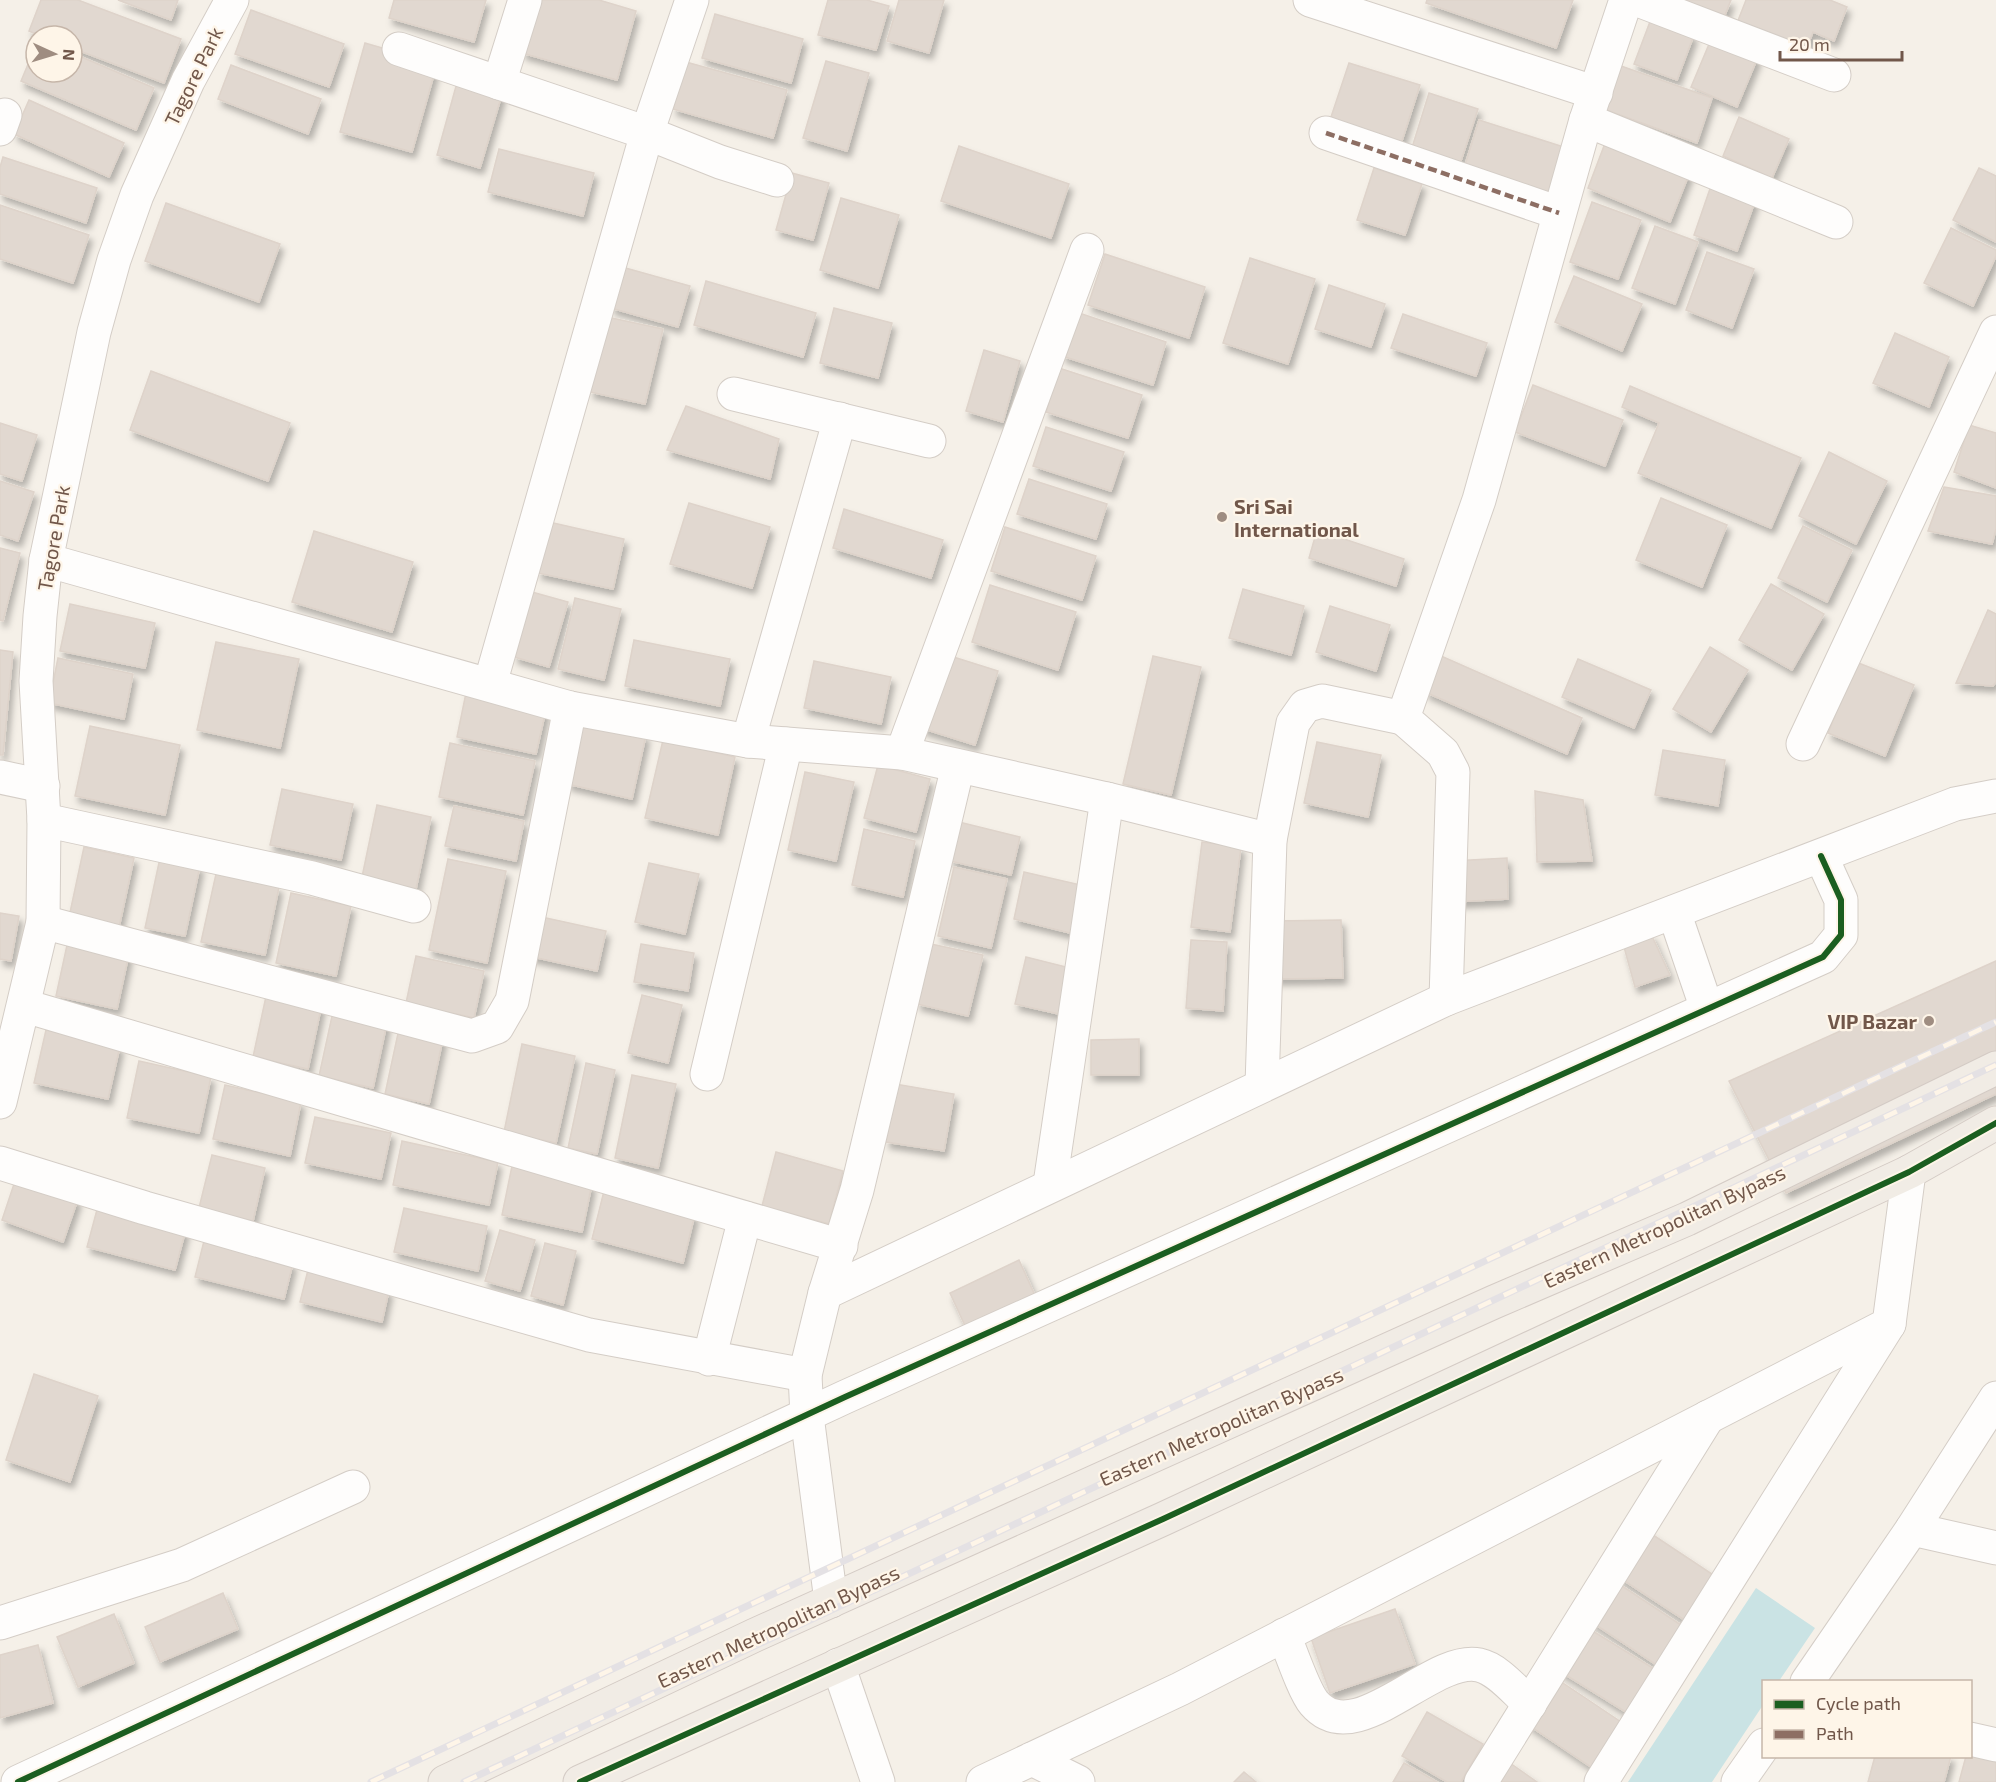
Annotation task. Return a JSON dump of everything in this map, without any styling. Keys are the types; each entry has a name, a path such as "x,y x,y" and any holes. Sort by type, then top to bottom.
{"main road":[{"name":"Eastern Metropolitan Bypass","path":"445,1782 831,1601 1494,1302 1687,1219 1996,1068"},
{"path":"580,1782 1163,1519 1909,1172 1996,1123"}],"street":[{"name":"Tagore Park","path":"0,1102 44,921 43,786 36,681 46,560 94,332 114,260 137,195 188,81 232,0"},
{"path":"499,83 525,0"},
{"path":"490,684 647,133 692,0"},
{"path":"1310,0 1591,106 1836,222"},
{"path":"1402,718 1479,500 1559,213 1626,0"},
{"path":"1638,0 1834,75"},
{"path":"399,49 647,133 720,162 777,180"},
{"path":"1326,133 1559,213"},
{"path":"902,753 1087,250"},
{"path":"1803,744 1996,332"},
{"path":"734,394 929,441"},
{"path":"748,741 840,419"},
{"path":"46,560 570,708 748,741 902,753 1107,799 1270,840"},
{"path":"1263,1085 1270,840 1293,723 1305,706 1322,701 1402,718 1443,753 1453,772 1446,999"},
{"path":"44,921 472,1036 497,1027 512,1000 570,708"},
{"path":"707,1074 786,744"},
{"path":"831,1601 807,1416 805,1375 825,1293 857,1190 958,766"},
{"path":"0,777 43,786"},
{"path":"825,1293 1050,1184 1446,999 1955,804 1996,796"},
{"path":"1050,1184 1107,799"},
{"path":"44,820 312,878 414,906"},
{"path":"18,1782 807,1416 1823,957 1841,935 1841,900 1821,856"},
{"path":"1674,912 1707,1009"},
{"path":"25,1006 841,1246"},
{"path":"0,1163 145,1208 589,1335 805,1375"},
{"path":"1601,1782 1889,1324 1909,1172"},
{"path":"709,1359 745,1218"},
{"path":"983,1782 1180,1689 1889,1324"},
{"path":"1808,1680 1912,1529 1996,1398"},
{"path":"1481,1782 1708,1418"},
{"path":"0,1623 182,1565 352,1487"},
{"path":"1912,1529 1996,1548"},
{"path":"1284,1635 1314,1703 1332,1715 1356,1717 1455,1667 1478,1665 1495,1673 1530,1704"},
{"path":"838,1665 878,1782"},
{"path":"1972,1739 1996,1745"},
{"path":"1738,1782 1762,1748"},
{"path":"1032,1759 1078,1782"}],"water":[{"path":"1756,1588 1815,1628 1780,1680 1762,1680 1762,1707 1712,1782 1628,1782"}],"building":[{"path":"41,0 78,0 181,39 164,83 84,53 84,24 32,24"},
{"path":"118,0 178,0 171,20"},
{"path":"394,0 486,0 474,42 389,18"},
{"path":"537,0 599,0 636,11 617,80 522,53"},
{"path":"828,0 867,0 889,6 876,50 818,35"},
{"path":"899,0 944,0 929,53 887,41"},
{"path":"1427,0 1573,0 1556,48 1426,3"},
{"path":"1675,0 1731,0 1723,20"},
{"path":"1746,0 1830,0 1847,7 1834,41 1813,32 1806,50 1737,23"},
{"path":"251,10 344,44 329,87 235,54"},
{"path":"715,14 803,39 791,83 702,58"},
{"path":"1651,19 1694,35 1677,80 1634,64"},
{"path":"1712,37 1758,57 1737,107 1691,87"},
{"path":"365,43 437,64 412,152 340,132"},
{"path":"84,58 154,88 136,130 28,84 84,84"},
{"path":"826,61 869,73 847,151 803,138"},
{"path":"686,62 787,90 773,138 673,109"},
{"path":"1349,63 1420,85 1399,150 1328,126"},
{"path":"231,65 321,99 308,134 218,99"},
{"path":"1621,66 1712,98 1697,143 1606,110"},
{"path":"458,79 503,91 480,168 437,155"},
{"path":"1429,93 1478,109 1458,170 1410,154"},
{"path":"29,100 124,143 109,177 14,134"},
{"path":"1739,117 1789,139 1772,178 1723,156"},
{"path":"1479,120 1570,149 1552,204 1462,175"},
{"path":"1607,138 1690,172 1670,222 1588,188"},
{"path":"959,146 1069,184 1051,238 941,201"},
{"path":"499,149 594,173 583,216 488,192"},
{"path":"3,157 97,188 86,223 0,194 0,167"},
{"path":"1374,168 1422,184 1405,235 1357,220"},
{"path":"1979,168 1996,176 1996,242 1953,220"},
{"path":"792,173 829,183 813,240 776,230"},
{"path":"1713,180 1757,196 1737,251 1694,235"},
{"path":"841,198 899,215 878,288 820,270"},
{"path":"1592,202 1641,220 1618,279 1570,262"},
{"path":"166,203 280,244 259,302 145,261"},
{"path":"0,205 89,235 73,283 0,259"},
{"path":"1655,226 1698,242 1675,304 1632,288"},
{"path":"1951,228 1996,250 1996,256 1973,306 1924,283"},
{"path":"1707,252 1754,269 1732,328 1686,310"},
{"path":"1105,254 1205,287 1189,338 1088,305"},
{"path":"1250,258 1315,279 1288,364 1223,343"},
{"path":"622,267 690,286 678,327 611,308"},
{"path":"1574,276 1642,304 1622,351 1555,322"},
{"path":"706,281 816,313 803,357 694,325"},
{"path":"1329,285 1385,304 1371,347 1315,329"},
{"path":"834,308 892,323 878,378 820,363"},
{"path":"1076,312 1166,342 1153,385 1062,356"},
{"path":"1403,314 1487,343 1476,376 1391,348"},
{"path":"607,317 663,329 645,404 590,392"},
{"path":"1895,333 1949,357 1929,407 1873,383"},
{"path":"984,350 1020,361 1003,422 966,411"},
{"path":"1059,368 1142,395 1128,438 1046,412"},
{"path":"151,371 290,423 268,481 130,430"},
{"path":"1533,385 1623,420 1605,466 1515,432"},
{"path":"1630,386 1801,458 1771,528 1638,473 1659,423 1622,407"},
{"path":"686,406 779,439 770,479 667,450"},
{"path":"0,423 37,435 22,481 0,474"},
{"path":"1969,425 1996,433 1996,488 1954,472"},
{"path":"1046,427 1124,452 1111,491 1033,466"},
{"path":"1829,452 1887,481 1856,544 1799,516"},
{"path":"1029,479 1107,504 1096,539 1017,514"},
{"path":"0,481 34,492 18,541 0,535"},
{"path":"1944,487 1996,496 1996,529 1992,544 1928,531"},
{"path":"1661,498 1727,525 1702,587 1636,560"},
{"path":"689,503 770,527 752,588 670,564"},
{"path":"844,509 943,540 931,578 833,548"},
{"path":"549,522 624,539 613,589 538,573"},
{"path":"1803,526 1852,550 1827,602 1778,578"},
{"path":"1005,527 1096,556 1082,600 991,571"},
{"path":"1317,530 1404,559 1396,586 1309,558"},
{"path":"314,531 413,562 392,632 292,602"},
{"path":"0,548 20,553 3,621 0,620"},
{"path":"1771,584 1824,614 1792,670 1739,640"},
{"path":"990,585 1076,612 1058,670 972,642"},
{"path":"1243,589 1304,606 1291,655 1229,638"},
{"path":"532,592 568,602 549,667 514,657"},
{"path":"575,598 621,609 604,680 558,669"},
{"path":"70,604 155,623 145,668 60,651"},
{"path":"1330,606 1390,625 1376,671 1316,652"},
{"path":"1988,610 1996,614 1996,682 1993,686 1956,683"},
{"path":"634,640 730,659 720,706 625,686"},
{"path":"216,642 299,659 280,748 197,730"},
{"path":"1710,647 1748,670 1711,732 1673,709"},
{"path":"0,650 13,652 3,755 0,755"},
{"path":"944,654 998,671 975,745 921,728"},
{"path":"1153,656 1201,667 1171,795 1123,784"},
{"path":"1441,656 1582,718 1567,754 1425,692"},
{"path":"58,658 133,674 124,719 49,703"},
{"path":"1578,659 1651,690 1634,728 1562,697"},
{"path":"814,661 891,677 881,724 804,708"},
{"path":"1856,662 1914,685 1885,756 1828,733"},
{"path":"467,688 547,705 536,754 457,737"},
{"path":"581,721 646,735 632,799 567,784"},
{"path":"90,726 180,745 165,815 75,796"},
{"path":"663,740 735,757 718,835 645,818"},
{"path":"1317,742 1381,755 1368,817 1304,803"},
{"path":"450,743 535,761 523,815 439,797"},
{"path":"1663,750 1725,760 1718,806 1655,795"},
{"path":"878,765 930,779 916,832 864,818"},
{"path":"805,772 854,782 836,861 788,850"},
{"path":"282,789 353,804 341,860 270,845"},
{"path":"1535,791 1583,800 1592,861 1537,862"},
{"path":"377,805 431,817 416,889 362,877"},
{"path":"454,806 524,821 516,861 445,846"},
{"path":"959,822 1020,837 1011,875 950,861"},
{"path":"864,829 915,841 903,897 852,885"},
{"path":"1202,842 1241,847 1230,932 1191,927"},
{"path":"84,847 134,858 118,932 68,922"},
{"path":"160,858 200,866 185,936 145,928"},
{"path":"1507,858 1508,899 1454,902 1452,861"},
{"path":"448,859 506,871 487,963 429,950"},
{"path":"649,863 699,874 685,934 635,922"},
{"path":"954,867 1007,879 991,948 938,936"},
{"path":"1024,872 1085,886 1074,934 1014,919"},
{"path":"216,874 279,887 265,955 201,942"},
{"path":"291,893 351,906 336,976 276,963"},
{"path":"0,913 19,916 11,961 0,959"},
{"path":"537,916 606,931 597,971 528,956"},
{"path":"1341,920 1343,978 1275,979 1274,921"},
{"path":"1651,934 1670,975 1635,987 1624,947"},
{"path":"69,936 130,949 117,1009 56,996"},
{"path":"1191,940 1227,942 1223,1011 1186,1008"},
{"path":"641,944 694,953 688,991 634,982"},
{"path":"931,944 983,955 968,1016 917,1004"},
{"path":"416,956 484,971 474,1018 406,1003"},
{"path":"1026,957 1070,968 1059,1014 1015,1004"},
{"name":"VIP Bazar","path":"1996,961 1996,1094 1786,1193 1729,1081"},
{"path":"268,987 323,999 308,1069 253,1057"},
{"path":"642,995 682,1005 668,1063 628,1053"},
{"path":"334,1007 388,1018 373,1088 319,1076"},
{"path":"400,1024 444,1034 429,1104 385,1094"},
{"path":"46,1030 120,1046 108,1099 34,1083"},
{"path":"1139,1039 1139,1075 1091,1075 1091,1040"},
{"path":"522,1044 575,1056 556,1143 504,1132"},
{"path":"139,1061 211,1077 199,1133 127,1118"},
{"path":"586,1063 615,1070 597,1154 568,1148"},
{"path":"632,1075 676,1084 658,1168 615,1158"},
{"path":"895,1084 954,1094 944,1151 886,1142"},
{"path":"225,1085 301,1102 290,1156 213,1139"},
{"path":"315,1117 391,1133 381,1179 305,1163"},
{"path":"402,1141 498,1162 489,1205 393,1185"},
{"path":"776,1152 843,1171 829,1224 762,1206"},
{"path":"212,1155 265,1168 253,1221 199,1208"},
{"path":"512,1166 592,1184 582,1232 502,1215"},
{"path":"16,1178 78,1199 63,1242 2,1220"},
{"path":"604,1191 695,1214 683,1263 592,1239"},
{"path":"98,1206 186,1229 175,1270 87,1247"},
{"path":"404,1208 487,1226 478,1271 394,1252"},
{"path":"500,1230 535,1240 520,1291 485,1281"},
{"path":"204,1241 293,1263 284,1299 195,1277"},
{"path":"545,1243 576,1251 563,1305 531,1296"},
{"path":"1019,1260 1037,1300 968,1332 950,1293"},
{"path":"308,1270 389,1290 382,1322 300,1302"},
{"path":"34,1374 98,1396 70,1482 6,1460"},
{"path":"1647,1531 1718,1578 1689,1623 1617,1576"},
{"path":"1616,1582 1684,1627 1658,1666 1590,1621"},
{"path":"223,1593 238,1629 160,1662 145,1627"},
{"path":"1395,1609 1415,1664 1330,1693 1311,1638"},
{"path":"114,1614 134,1663 78,1687 57,1637"},
{"path":"1583,1625 1656,1670 1629,1714 1556,1669"},
{"path":"38,1645 53,1703 0,1718 0,1655"},
{"path":"1557,1679 1624,1724 1594,1769 1527,1724"},
{"path":"1427,1712 1483,1744 1461,1782 1447,1782 1402,1756"},
{"path":"1972,1749 1996,1755 1996,1782 1959,1782 1965,1758 1972,1758"},
{"path":"1874,1758 1950,1758 1944,1782 1868,1782"},
{"path":"1404,1763 1437,1782 1393,1782"},
{"path":"1510,1763 1537,1782 1499,1782"},
{"path":"1244,1772 1256,1782 1234,1782"}],"railway":[{"path":"371,1782 1996,1022"},
{"path":"464,1782 1996,1065"}],"marked path":[{"path":"1326,133 1559,213"}],"cycle path":[{"path":"18,1782 845,1397 1823,957 1841,935 1841,900 1821,856"},
{"path":"580,1782 1163,1519 1909,1172 1996,1123"}],"place":[{"name":"Sri Sai International","path":"1222,517"},
{"name":"VIP Bazar","path":"1929,1021"}]}
